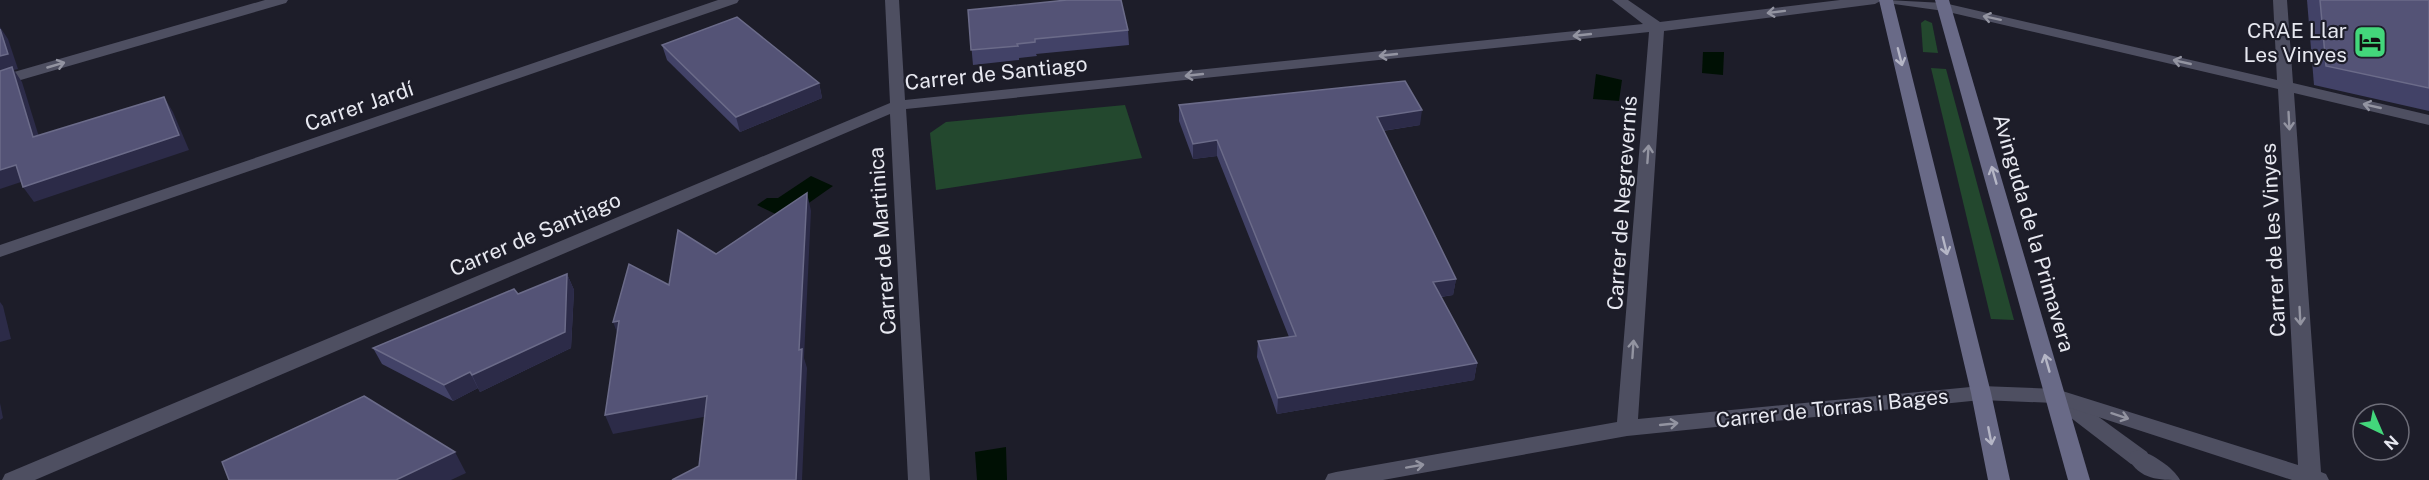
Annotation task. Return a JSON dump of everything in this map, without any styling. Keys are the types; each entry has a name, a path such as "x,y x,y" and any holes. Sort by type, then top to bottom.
{"street":[{"path":"0,81 247,5 281,0"},
{"name":"Carrer Jardí","path":"0,251 732,0"},
{"name":"Carrer de Martinica","path":"892,0 919,480"},
{"path":"1619,0 1657,27"},
{"name":"Carrer de Santiago","path":"14,480 899,105 1657,27 1875,0"},
{"path":"1886,0 1981,393 1999,480"},
{"path":"1894,0 1943,4 2429,120"},
{"name":"Carrer de les Vinyes","path":"2280,0 2314,479"},
{"name":"Avinguda de la Primavera","path":"1943,4 2079,480"},
{"name":"Carrer de Negrevernís","path":"1627,428 1657,27"},
{"name":"Carrer de Torras i Bages","path":"1336,480 1627,428 1981,393 2056,396 2314,479"},
{"path":"2056,396 2169,480"}],"green space":[{"path":"1925,20 1932,23 1938,53 1923,52 1921,23"},
{"path":"1931,68 1946,69 2014,320 1991,319"},
{"path":"1125,105 1142,158 936,190 930,133 946,122"}],"shaded area":[{"path":"1703,52 1724,52 1723,75 1702,73"},
{"path":"1596,74 1622,80 1619,101 1593,99"},
{"path":"811,176 833,186 786,219 757,205 767,198 778,198"},
{"path":"1006,447 1007,480 977,480 975,452"}],"building":[{"path":"1067,0 1121,0 1128,30 1035,39 1035,42 1017,44 1018,46 971,50 968,10"},
{"name":"CRAE Llar Les Vinyes","path":"2320,0 2429,0 2429,88 2326,66"},
{"path":"737,17 819,83 736,117 662,45"},
{"path":"0,29 8,54 0,56"},
{"path":"12,67 33,137 164,97 179,135 23,187 16,165 0,170 0,71"},
{"path":"1405,81 1422,110 1377,117 1456,279 1433,282 1477,363 1278,398 1258,341 1296,336 1217,140 1193,144 1179,105"},
{"path":"807,193 799,350 802,349 796,480 672,480 699,466 707,396 605,415 619,321 613,322 629,264 669,285 678,230 716,254"},
{"path":"567,274 565,332 472,375 470,372 444,385 373,348 514,289 518,294"},
{"path":"364,396 455,452 396,480 229,480 222,462"}],"place":[{"name":"CRAE Llar Les Vinyes","path":"2370,42"}]}
